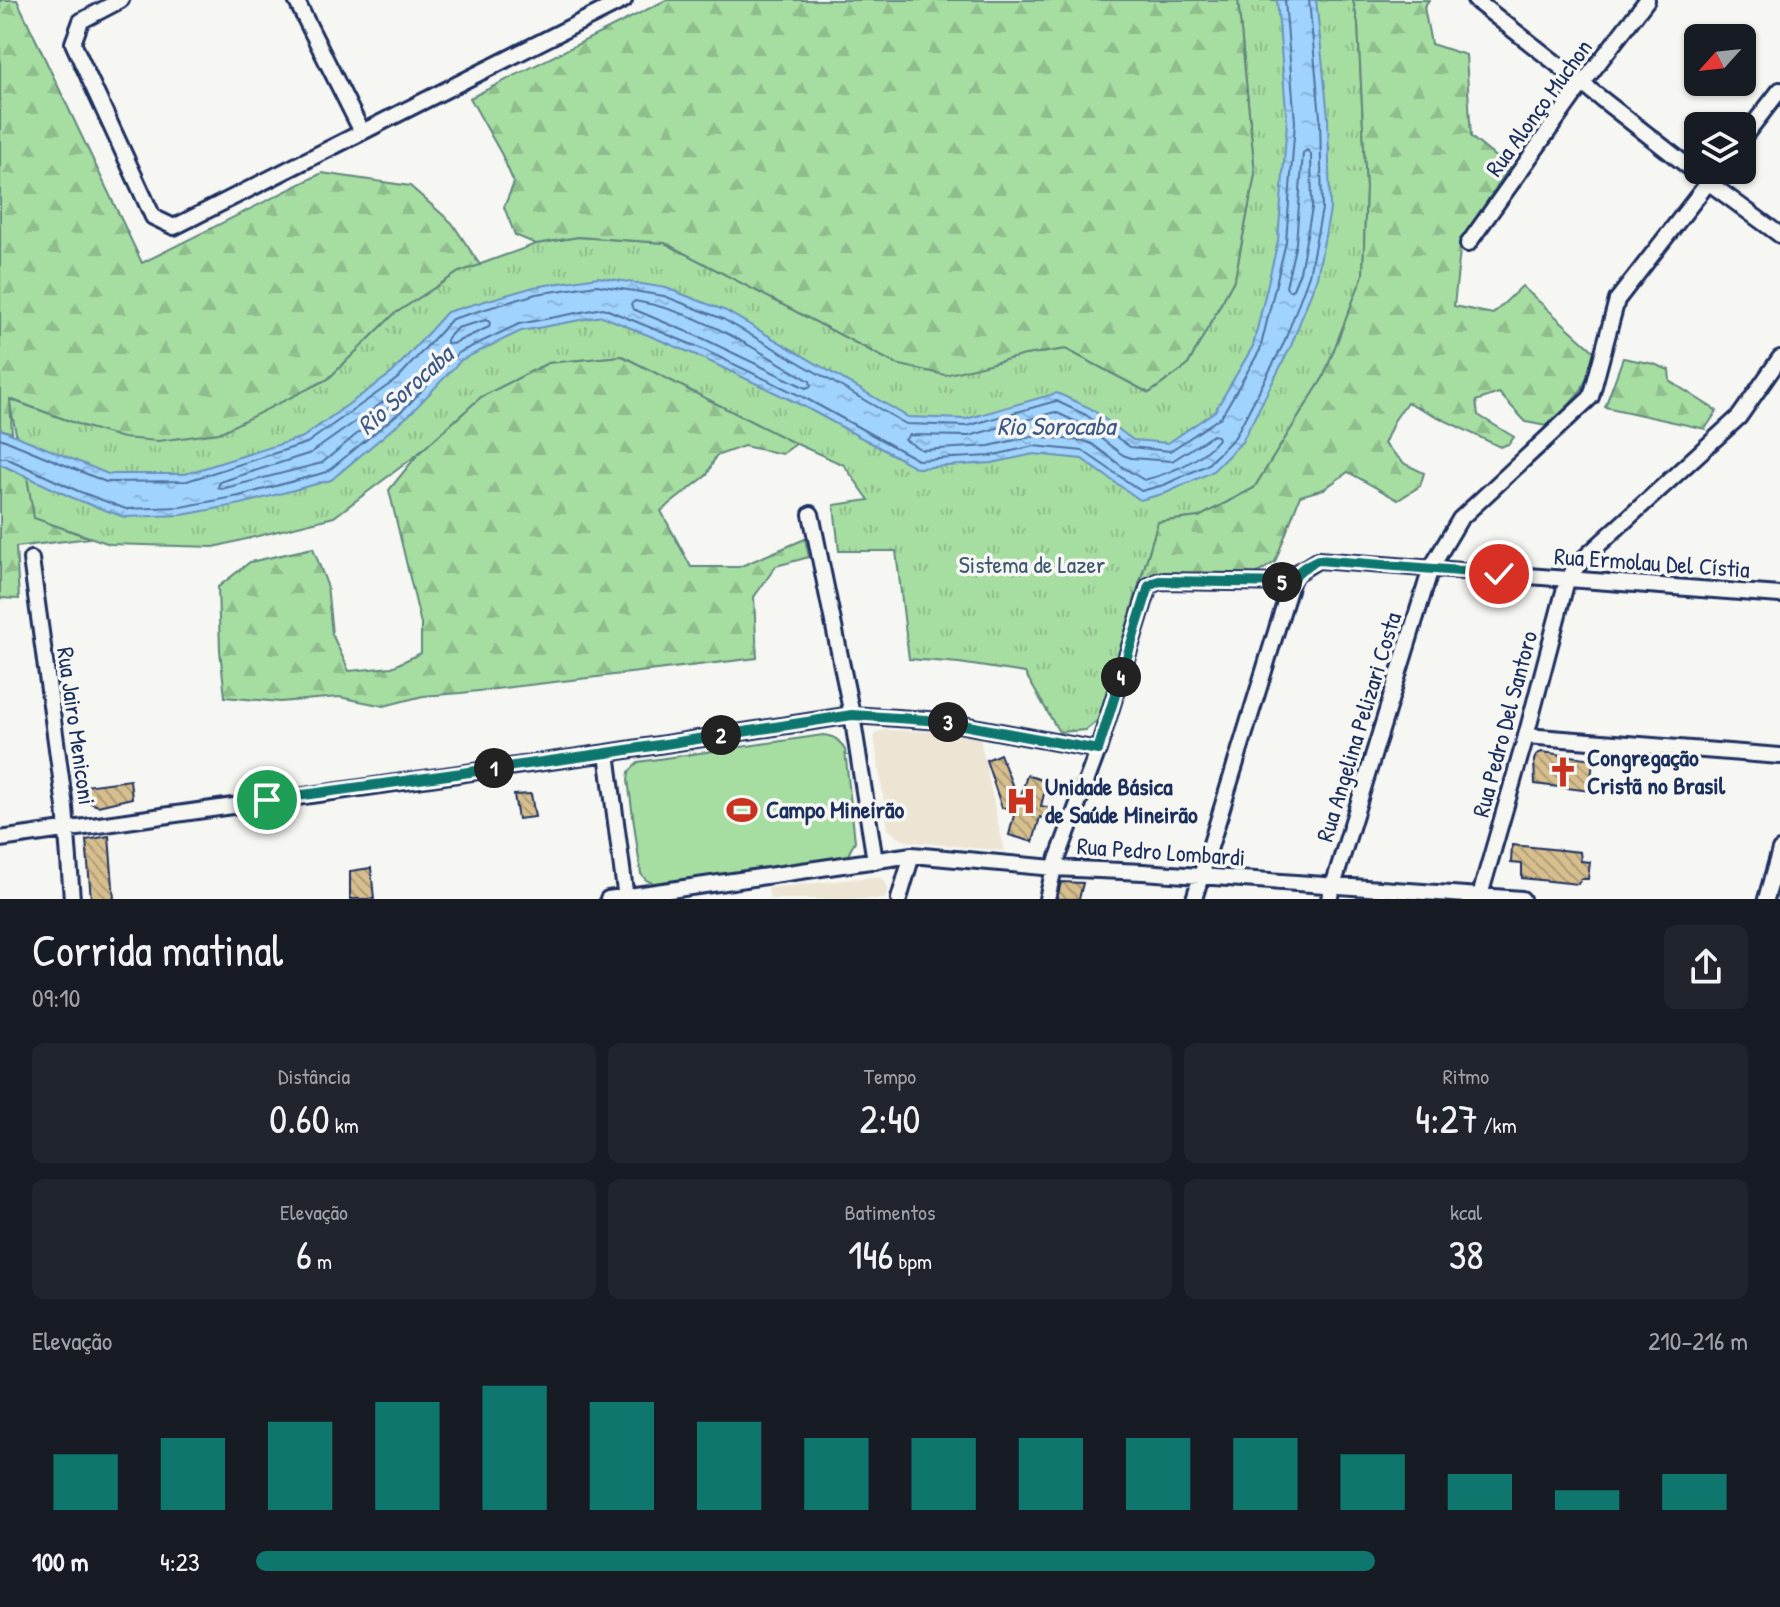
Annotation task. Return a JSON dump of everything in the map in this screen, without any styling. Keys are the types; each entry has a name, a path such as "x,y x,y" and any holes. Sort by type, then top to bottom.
{"street":[{"path":"121,0 81,21 73,43 153,217 174,227 624,0"},
{"path":"296,0 362,132"},
{"path":"1475,0 1583,84 1684,155"},
{"name":"Rua Alonço Muchon","path":"1468,244 1577,91 1647,0"},
{"path":"1756,121 1780,90"},
{"name":"Rua Angelina Pelizari Costa","path":"1331,892 1431,568 1460,519 1591,397 1617,300 1707,184"},
{"path":"1722,184 1780,235"},
{"name":"Rua Pedro Del Santoro","path":"1479,898 1567,580 1582,560 1739,417 1780,358"},
{"path":"811,514 852,715 875,861"},
{"name":"Rua Jairo Meniconi","path":"31,559 68,829 72,899"},
{"name":"Rua Ermolau Del Cístia","path":"1291,583 1295,574 1318,560 1780,595"},
{"path":"1047,899 1054,868 1098,750 1149,586 1159,581 1291,583 1194,899"},
{"path":"0,839 852,715 942,721 1098,750"},
{"path":"1526,736 1780,756"},
{"path":"607,753 626,898"},
{"path":"1766,899 1780,850"},
{"path":"899,899 912,855"},
{"name":"Rua Pedro Lombardi","path":"608,899 912,855 1054,868 1201,876 1331,892 1522,899"}],"shaded area":[{"path":"884,730 947,732 980,738 1004,851 906,841 888,829 874,736"},
{"path":"881,878 886,883 885,899 770,899 768,888"}],"green space":[{"path":"0,0 17,0 142,263 322,173 410,186 452,223 480,265 459,272 394,314 328,379 219,433 158,441 123,438 10,399 12,433 0,429"},
{"path":"666,0 1238,0 1255,174 1235,278 1187,366 1149,393 1066,349 1025,355 945,375 896,364 665,243 578,237 536,244 515,235 504,207 514,183 470,98"},
{"name":"Sistema de Lazer","path":"1238,0 1353,0 1358,23 1366,188 1363,275 1323,378 1254,488 1199,517 1158,522 1098,720 1086,730 1059,732 1025,673 909,659 896,551 839,551 834,505 869,500 844,465 622,356 548,363 481,397 418,454 334,517 214,547 110,544 33,518 9,399 86,427 328,379 394,314 459,272 536,244 578,237 665,243 896,364 1066,349 1149,393 1187,366 1235,278 1255,174"},
{"path":"1353,0 1429,0 1424,7 1431,44 1466,55 1471,137 1509,168 1461,241 1454,306 1493,314 1522,286 1597,354 1581,391 1546,426 1526,422 1499,393 1476,401 1478,415 1514,437 1509,444 1500,447 1407,402 1384,444 1405,464 1424,473 1420,486 1398,500 1348,472 1324,489 1300,496 1275,562 1251,577 1156,578 1139,586 1158,522 1199,517 1254,488 1323,378 1363,275 1366,188 1358,23"},
{"path":"622,356 796,444 782,454 744,446 716,456 707,475 661,511 691,567 739,567 805,539 809,557 776,566 754,597 757,658 423,696 384,706 339,697 280,702 225,697 218,587 250,562 313,548 327,585 332,634 349,671 392,667 421,653 421,624 389,490 418,454 481,397 548,363"},
{"path":"1623,358 1669,370 1670,381 1717,411 1705,429 1605,407"},
{"path":"0,464 27,477 34,518 90,538 16,547 19,599 0,598"},
{"name":"Campo Mineirão","path":"823,735 836,739 845,750 855,841 848,855 842,859 654,883 641,874 628,780 629,772 638,762"}],"water":[{"name":"Rio Sorocaba","path":"1277,0 1316,0 1328,117 1330,210 1317,277 1291,346 1242,442 1212,472 1166,493 1140,500 1082,459 1034,454 992,463 917,468 803,406 696,355 602,316 521,331 461,360 410,414 331,480 241,504 182,515 124,517 75,499 0,464 0,429 108,474 185,474 303,437 392,373 447,312 534,287 598,277 666,288 726,311 908,417 966,419 1057,393 1090,408 1133,440 1168,443 1215,411 1253,346 1278,241 1287,122"}],"building":[{"name":"Congregação Cristã no Brasil","path":"1542,752 1593,759 1590,791 1535,784 1534,760"},
{"name":"Unidade Básica de Saúde Mineirão","path":"1000,754 1019,802 1027,775 1047,782 1041,806 1052,808 1048,820 1040,817 1033,842 1009,835 1016,807 1002,808 986,760"},
{"path":"130,780 132,798 98,806 85,797 84,786"},
{"path":"531,794 535,817 518,819 514,795"},
{"path":"109,836 114,899 91,899 86,840"},
{"path":"1512,845 1580,852 1581,861 1590,862 1588,879 1581,879 1578,884 1522,878 1522,864 1511,863"},
{"path":"371,868 374,899 350,899 350,871"},
{"path":"1061,882 1083,883 1079,899 1057,899"}],"place":[{"name":"Congregação Cristã no Brasil","path":"1563,772"},
{"name":"Unidade Básica de Saúde Mineirão","path":"1021,801"},
{"name":"Campo Mineirão","path":"742,810"}],"route":[{"path":"267,800 852,715 942,721 1098,750 1149,586 1159,581 1291,583 1295,574 1318,560 1499,574"}]}
